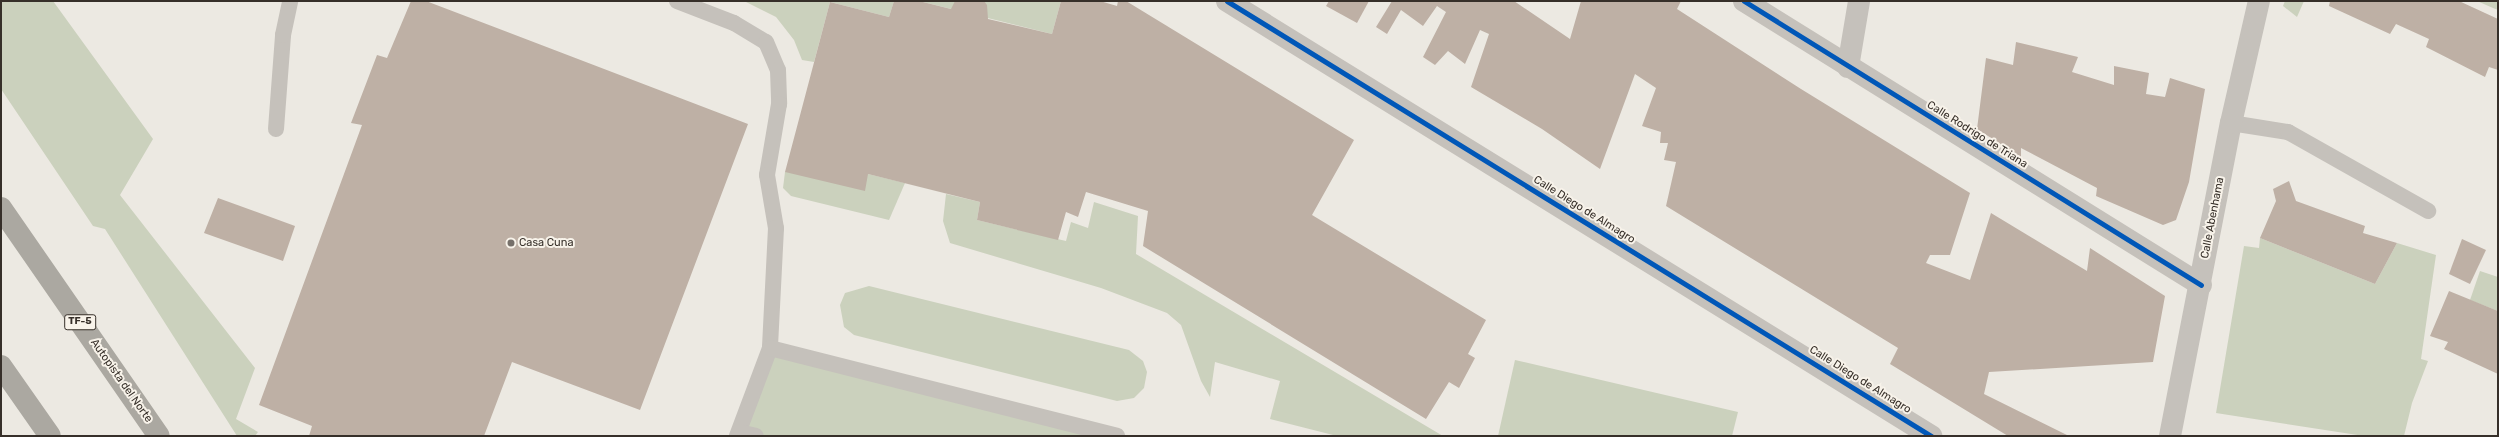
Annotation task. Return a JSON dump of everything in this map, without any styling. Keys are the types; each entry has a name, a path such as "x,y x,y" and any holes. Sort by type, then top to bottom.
{"highway":[{"name":"Autopista del Norte","path":"1,208 159,436"},
{"path":"1,366 50,436"}],"street":[{"name":"Calle Diego de Almagro","path":"1227,1 1931,436"},
{"name":"Calle Rodrigo de Triana","path":"1744,1 2201,285"},
{"path":"1848,67 1859,1"},
{"name":"Calle Abenhama","path":"2170,436 2201,285 2231,123 2259,1"}],"lane":[{"path":"276,128 282,35 290,1"},
{"path":"677,1 734,24 766,42 778,70 779,104 767,176 776,228 770,348 738,434 756,436"},
{"path":"2231,123 2288,132 2428,211"},
{"path":"770,348 1117,436"}],"green space":[{"path":"1,1 53,1 153,139 120,195 255,368 236,419 258,432 255,436 237,436 105,229 93,226 1,89"},
{"path":"744,1 894,1 889,17 830,2 814,62 802,60 794,40 776,17"},
{"path":"919,1 1061,1 1052,34"},
{"path":"2285,1 2304,1 2297,17 2283,6"},
{"path":"2477,1 2498,1 2498,10 2493,8"},
{"path":"785,172 868,174 905,183 889,220 791,196 783,188"},
{"path":"946,194 980,202 977,220 1066,241 1071,222 1088,228 1094,202 1138,216 1136,254 1443,436 1337,436 1270,419 1280,381 1215,362 1210,397 1201,381 1181,325 1167,313 1101,288 950,243 943,221"},
{"path":"2260,238 2375,284 2397,243 2436,255 2421,359 2428,361 2412,403 2404,436 2364,436 2216,413 2244,246 2259,248"},
{"path":"2480,271 2498,277 2498,311 2470,300"},
{"path":"869,286 1129,350 1143,361 1147,372 1144,388 1134,398 1117,401 854,335 844,327 840,305 845,293"},
{"path":"770,348 1117,436 737,436"},
{"path":"1515,360 1738,412 1732,436 1498,436"}],"building":[{"name":"Casa Cuna","path":"411,1 426,1 748,124 640,410 512,362 484,436 309,436 312,426 259,405 362,125 351,123 377,55 387,58"},
{"path":"894,1 919,1 951,9 955,1 984,1 987,5 988,19 1052,34 1061,1 1100,1 1117,6 1118,1 1126,1 1354,140 1312,215 1486,320 1468,354 1475,358 1459,388 1449,382 1426,419 1143,246 1148,211 1086,192 1078,217 1066,212 1058,240 977,220 980,202 868,174 865,191 785,172 830,2 889,17"},
{"path":"1329,1 1369,1 1357,23 1326,6"},
{"path":"1392,1 1514,1 1570,39 1581,1 1681,1 1677,9 1801,89 1970,193 1950,255 1930,255 1926,263 1970,280 1991,213 2087,271 2090,248 2165,296 2153,362 1989,372 1984,394 2069,436 2008,436 1890,364 1898,348 1666,206 1676,162 1664,160 1668,143 1660,143 1661,132 1642,126 1656,88 1635,74 1600,169 1542,129 1471,87 1489,34 1480,30 1465,64 1448,51 1435,65 1423,57 1446,12 1437,6 1423,26 1401,10 1387,34 1376,27"},
{"path":"2330,1 2459,1 2498,19 2498,70 2489,67 2485,77 2426,47 2429,39 2396,24 2390,34 2329,6"},
{"path":"2016,42 2078,57 2072,72 2114,85 2114,66 2149,73 2146,94 2165,97 2170,78 2205,89 2189,182 2176,220 2163,225 2096,196 2097,188 2021,148 2021,157 1977,129 1986,58 2013,65"},
{"path":"2289,181 2296,201 2365,226 2363,233 2397,243 2375,284 2260,238 2276,201 2273,189"},
{"path":"218,198 295,226 283,261 204,233"},
{"path":"2462,239 2486,250 2470,284 2449,274"},
{"path":"2449,291 2498,311 2498,374 2444,349 2448,342 2430,336"}],"cycle path":[{"path":"1227,1 1931,436"},
{"path":"1744,1 2201,285"}],"place":[{"name":"Casa Cuna","path":"511,243"}]}
